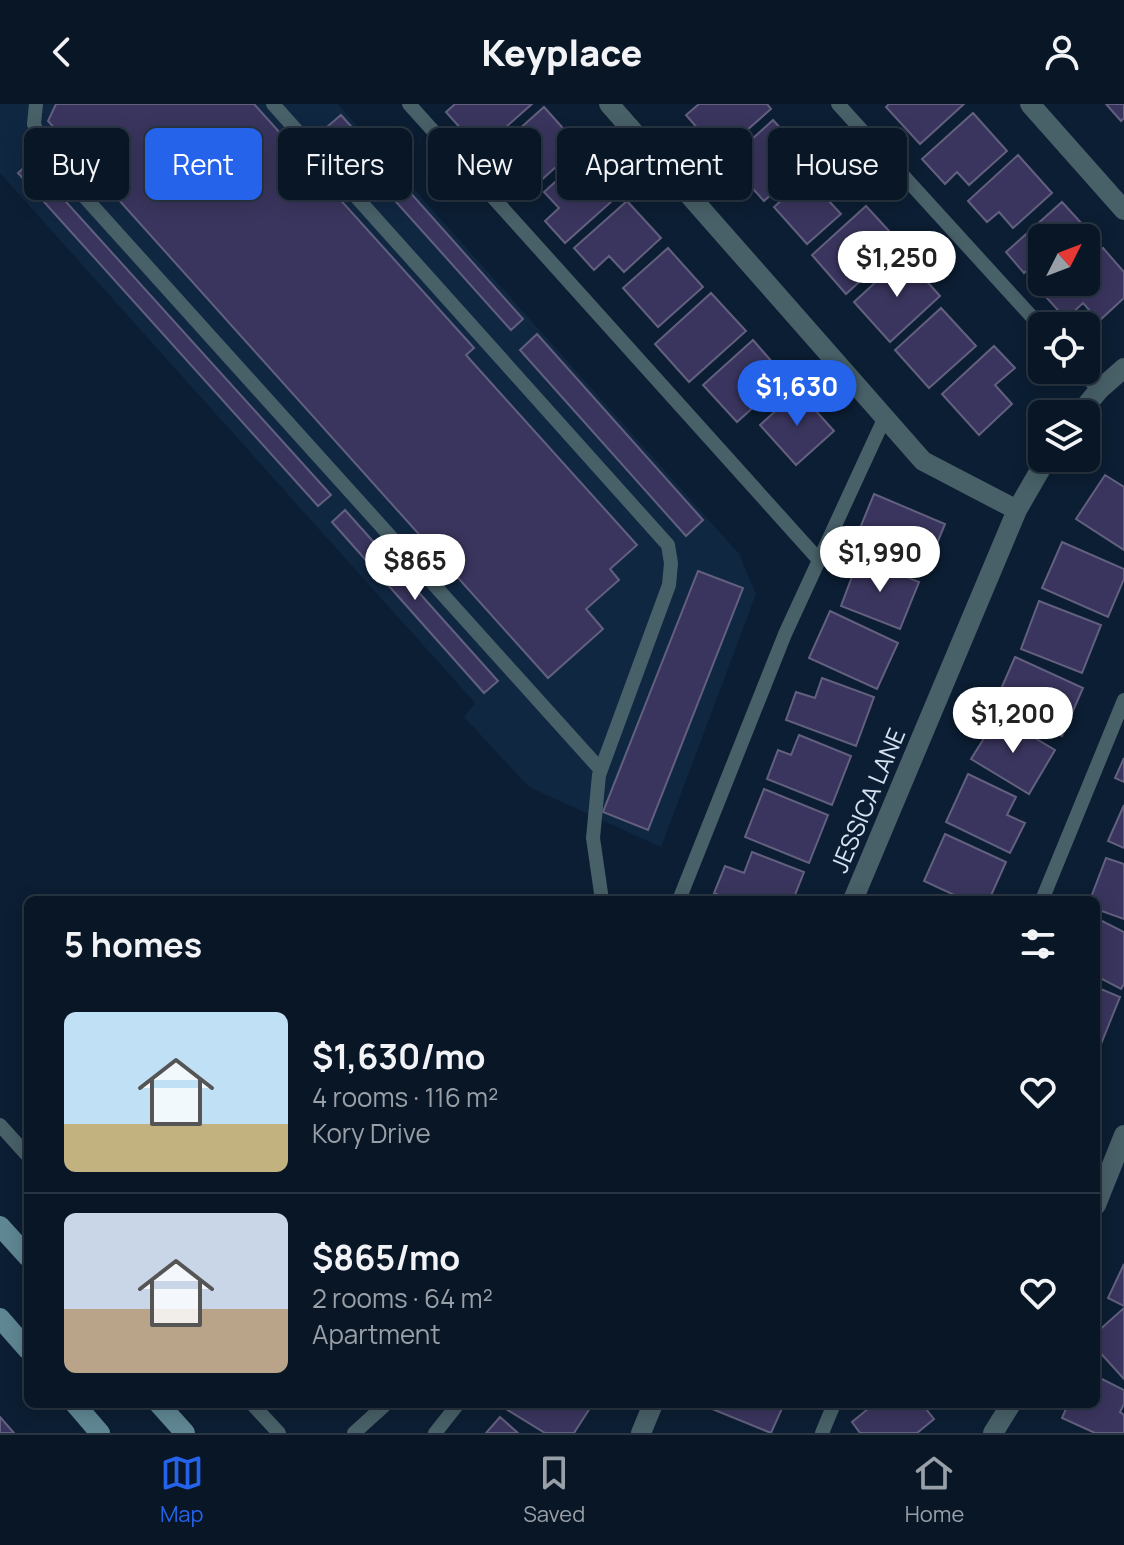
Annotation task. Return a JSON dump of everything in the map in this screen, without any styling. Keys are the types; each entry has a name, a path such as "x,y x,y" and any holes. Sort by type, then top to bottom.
{"main road":[{"path":"0,1226 24,1253"},
{"path":"0,1318 24,1345"},
{"path":"78,1408 100,1433"},
{"path":"163,1408 185,1433"}],"street":[{"path":"609,104 923,461 1017,510"},
{"path":"1030,104 1124,210"},
{"path":"1091,400 1124,368"},
{"name":"JESSICA LANE","path":"855,896 1017,510 1039,472"},
{"path":"1100,1195 1124,1135"},
{"path":"641,1433 651,1408"},
{"path":"993,1433 1009,1408"}],"lane":[{"path":"36,104 34,124 45,153 600,769"},
{"path":"273,104 668,545 671,563 669,585 600,769 593,838 601,896"},
{"path":"409,104 819,560"},
{"path":"838,104 1028,313"},
{"path":"1094,384 1099,390"},
{"path":"681,896 785,634 885,417"},
{"path":"1044,896 1124,700"},
{"path":"0,1125 24,1152"},
{"path":"256,1408 279,1433"},
{"path":"354,1433 382,1408"},
{"path":"435,1433 455,1408"},
{"path":"822,1433 832,1408"}],"shaded area":[{"path":"0,104 338,104 359,128 278,128 278,200 412,200 412,187 739,554 756,594 661,847 529,787 464,717 475,703 24,200 129,200 129,128 24,128 24,200 0,173"}],"building":[{"path":"56,104 254,104 278,131 278,200 341,200 474,348 466,355 637,545 610,569 619,580 586,609 603,629 548,678 119,200 129,200 129,128 54,128 48,121"},
{"path":"455,104 532,104 505,128 460,128 446,112"},
{"path":"699,104 767,104 771,109 749,128 697,128 686,115"},
{"path":"889,104 964,104 920,144 886,107"},
{"path":"1106,104 1124,104 1124,118 1121,121"},
{"path":"544,107 563,128 557,128 557,166 541,180 541,128 520,128"},
{"path":"973,113 1007,151 969,185 957,172 945,184 922,159"},
{"path":"341,115 353,128 330,128 328,126"},
{"path":"773,120 780,128 768,128 768,197 764,201 752,188 752,139"},
{"path":"1018,155 1052,193 1013,228 999,212 987,222 968,201"},
{"path":"557,180 557,200 613,200 565,243 545,221 559,208 544,192"},
{"path":"412,195 523,319 511,330 394,200 412,200"},
{"path":"42,200 64,200 331,495 318,506"},
{"path":"782,200 828,200 841,214 807,244 774,207"},
{"path":"627,201 661,238 624,272 609,256 594,270 574,248"},
{"path":"1062,202 1082,224 1037,224"},
{"path":"866,206 901,244 846,294 812,255"},
{"path":"1028,232 1028,269 1024,273 1006,252"},
{"path":"668,248 703,287 658,327 623,288"},
{"path":"1103,248 1124,272 1124,298 1100,320 1100,312 1091,312 1083,303 1073,312 1060,312 1047,298 1049,296 1100,296 1100,251"},
{"path":"904,256 940,296 890,342 854,302"},
{"path":"711,293 746,331 689,382 655,344"},
{"path":"941,308 976,346 929,388 895,350"},
{"path":"537,334 703,520 686,536 520,350"},
{"path":"753,340 786,378 737,422 703,385"},
{"path":"994,346 1015,368 995,385 1012,404 979,435 942,394"},
{"path":"798,391 834,431 796,465 760,425"},
{"path":"1105,475 1124,487 1124,550 1076,519"},
{"path":"874,494 945,524 925,573 854,543"},
{"path":"345,510 498,681 484,693 332,522"},
{"path":"1062,542 1124,569 1124,579 1108,617 1042,588"},
{"path":"859,558 919,582 900,629 841,606"},
{"path":"698,571 743,588 648,830 603,812"},
{"path":"1039,601 1101,625 1082,673 1021,649"},
{"path":"830,611 898,643 877,689 809,658"},
{"path":"1015,657 1083,688 1062,736 994,705"},
{"path":"822,678 874,697 856,746 786,720 796,692 815,698"},
{"path":"998,716 1055,750 1029,794 971,759"},
{"path":"799,735 851,756 832,805 767,779 778,750 791,755"},
{"path":"1124,758 1124,782 1115,778"},
{"path":"968,774 1016,797 1007,815 1025,823 1010,853 946,822"},
{"path":"764,789 828,815 809,863 745,837"},
{"path":"1124,805 1124,848 1108,841"},
{"path":"945,834 1006,862 991,896 956,896 924,881"},
{"path":"752,852 804,872 795,896 721,896 714,893 725,866 744,873"},
{"path":"1106,858 1124,864 1124,919 1100,910 1100,896 1092,896"},
{"path":"1100,920 1124,932 1124,984 1121,989 1100,978"},
{"path":"1100,989 1120,997 1100,1044"},
{"path":"1124,1264 1124,1306 1108,1298"},
{"path":"1124,1308 1124,1379 1100,1352 1100,1329"},
{"path":"1100,1378 1124,1390 1124,1404 1120,1412 1124,1415 1124,1433 1095,1433 1062,1418 1066,1408 1100,1408"},
{"path":"590,1408 574,1433 545,1433 506,1409"},
{"path":"712,1408 782,1408 771,1433"},
{"path":"869,1408 925,1408 934,1419 917,1433 860,1433 852,1422"},
{"path":"0,1417 14,1433 0,1433"},
{"path":"500,1417 518,1433 486,1433"}]}
